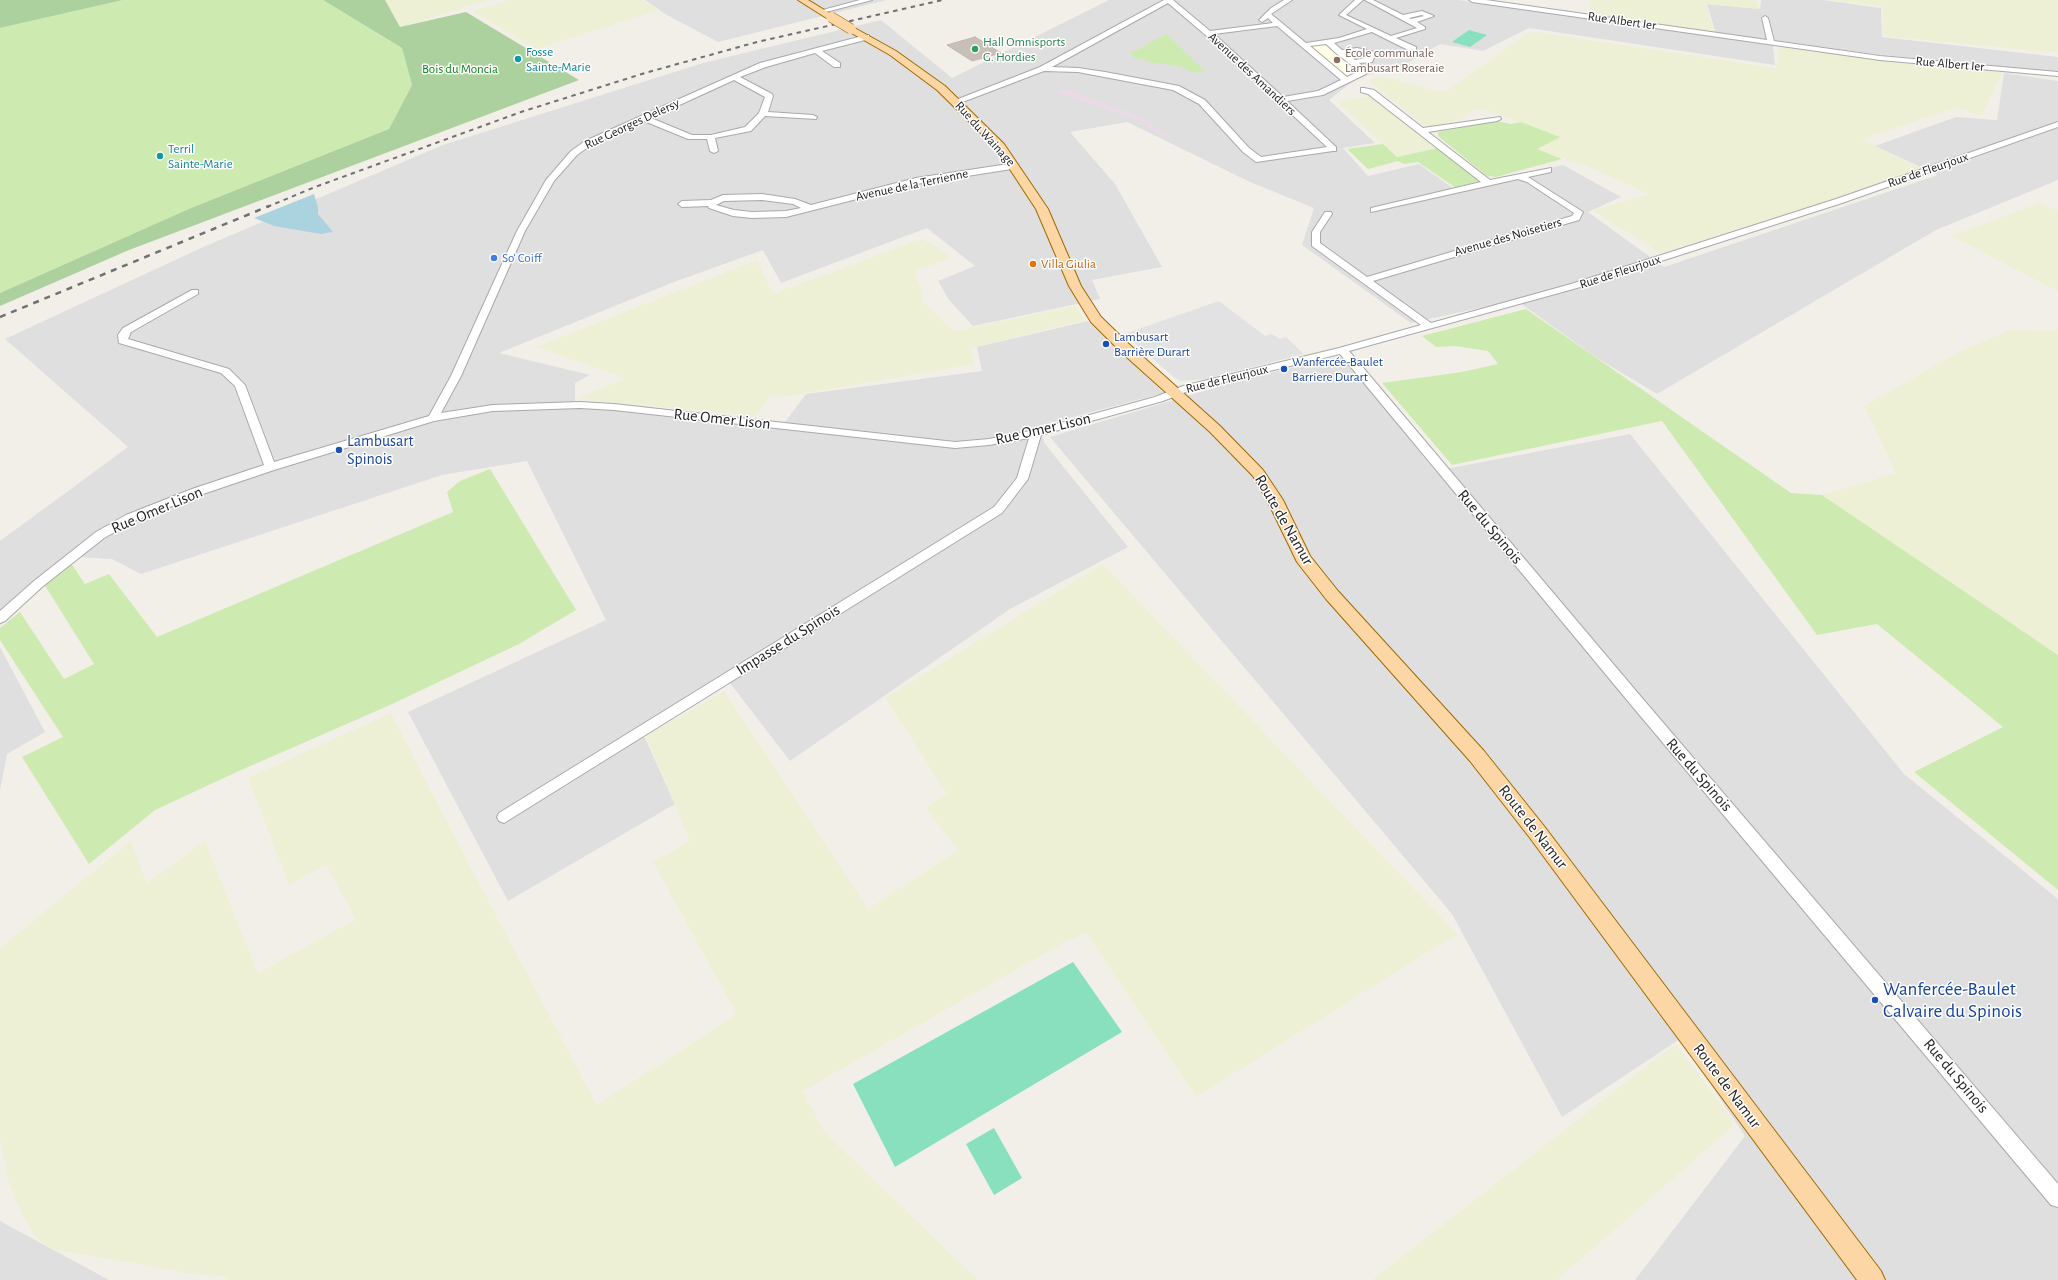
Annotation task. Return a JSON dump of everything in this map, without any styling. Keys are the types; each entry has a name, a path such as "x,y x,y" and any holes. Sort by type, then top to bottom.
{"main road":[{"name":"Rue du Wainage","path":"802,0 893,53 942,88 1000,146 1015,166 1042,209 1075,286 1096,319 1125,348 1174,392"},
{"name":"Route de Namur","path":"1174,392 1215,429 1258,473 1275,500 1303,558 1332,595 1415,689 1477,756 1533,826 1872,1280"}],"street":[{"path":"822,11 869,0"},
{"path":"956,101 1043,69 1169,0"},
{"name":"Avenue des Amandiers","path":"1078,70 1176,88 1202,102 1246,150 1259,160 1333,148 1208,33 1169,0"},
{"path":"1257,27 1268,15 1289,0"},
{"path":"1360,0 1342,15 1413,49"},
{"path":"1368,0 1423,28 1390,38"},
{"name":"Rue Albert Ier","path":"1472,0 1880,58 2058,74"},
{"path":"1404,17 1422,13 1431,16 1413,22"},
{"path":"1268,15 1346,80"},
{"path":"1765,18 1771,43"},
{"path":"1208,33 1279,24"},
{"path":"1304,45 1372,30"},
{"name":"Rue Georges Delersy","path":"433,418 456,376 503,268 550,180 574,153 588,143 734,77 763,66 866,37"},
{"path":"1281,100 1320,94 1363,72 1363,70 1327,41"},
{"path":"816,50 837,65"},
{"path":"1340,52 1357,50 1372,54 1369,60 1353,62"},
{"path":"1065,57 1069,64 1078,70"},
{"path":"1043,69 1078,70"},
{"path":"645,118 691,137 711,137 748,129 764,114 769,96 734,77"},
{"path":"1364,90 1371,92 1488,183"},
{"path":"764,114 813,117"},
{"path":"1422,131 1497,119"},
{"name":"Rue de Fleurjoux","path":"1174,392 1342,350 1574,286 1846,199 2058,124"},
{"path":"711,137 714,151"},
{"name":"Avenue de la Terrienne","path":"712,203 712,206 721,210 752,215 786,214 916,181 1015,166"},
{"path":"1374,210 1548,170"},
{"name":"Avenue des Noisetiers","path":"1366,280 1576,218 1579,212 1530,180 1518,176"},
{"name":"Avenue de la Terrienne","path":"682,204 712,203 723,198 762,197 795,202 810,208"},
{"path":"1328,214 1316,232 1315,244 1429,326"},
{"path":"195,292 127,330 123,336 123,341 225,371 240,384 270,467"},
{"name":"Rue du Spinois","path":"1342,350 1637,702 2058,1198"},
{"name":"Rue Omer Lison","path":"0,618 38,584 94,540 130,518 196,492 270,467 433,418 493,408 580,405 621,408 955,444 989,442 1036,433 1159,399 1174,392"},
{"name":"Impasse du Spinois","path":"504,817 998,510 1022,479 1036,433"}],"shaded area":[{"path":"385,0 491,0 400,27"},
{"path":"509,0 642,0 660,10 536,49 472,11"},
{"path":"645,0 887,0 718,42 665,14"},
{"path":"1109,0 1458,0 1717,37 1707,4 1760,9 1761,0 1823,0 1881,8 1882,37 2058,57 2058,72 1883,55 1780,41 1773,46 1775,65 1529,28 1483,51 1440,44 1399,68 1358,77 1329,100 1375,143 1343,148 1368,176 1419,164 1454,189 1563,165 1621,197 1588,212 1664,267 1938,175 1875,146 1956,117 1997,120 2004,73 2058,81 2058,180 1936,230 1657,394 1597,358 1516,300 1411,323 1302,245 1314,208 1250,182 1127,122 1070,132 1115,184 1162,267 1092,280 1100,299 973,326 949,300 938,281 975,266 927,228 781,283 763,250 674,282 499,353 590,375 575,383 575,405 780,429 806,394 982,371 977,347 1088,321 1164,393 1038,426 1045,444 1128,547 1010,609 790,761 730,683 644,736 675,804 508,901 408,712 606,620 527,461 442,475 141,574 112,559 79,557 45,581 0,626 0,541 128,447 5,339 201,248 443,145 703,63 881,20 952,78"},
{"path":"1592,0 1756,0 1760,9 1706,4 1714,32 1588,14"},
{"path":"1829,0 2058,0 2058,53 1883,36 1883,7"},
{"path":"1536,32 1776,68 1779,46 1899,62 2003,71 1982,116 1956,108 1862,139 1921,169 1816,205 1660,253 1592,210 1649,194 1584,165 1536,149 1559,136 1486,110 1475,110 1462,119 1427,128 1368,80 1382,77 1437,91 1447,91 1528,33"},
{"name":"École communale Lambusart Roseraie","path":"1325,43 1361,71 1347,77 1308,45"},
{"path":"1066,89 1154,122 1151,125 1168,135 1164,136 1146,126 1148,124 1135,119 1056,92"},
{"path":"1370,96 1376,98 1438,148 1397,157 1337,102"},
{"path":"2039,203 2058,210 2058,291 1951,236"},
{"path":"921,239 934,245 952,258 917,270 916,277 921,288 922,301 954,331 1075,306 1085,320 970,348 975,364 788,396 771,395 755,416 579,399 583,395 623,380 620,376 536,347 757,260 773,294"},
{"path":"1219,301 1265,336 1272,334 1280,339 1286,337 1304,354 1205,379 1181,381 1175,378 1124,334"},
{"path":"2058,329 2058,655 1822,495 1896,473 1864,406 1959,352 2010,330 2055,331"},
{"path":"1342,356 1435,471 1630,434 1904,774 2058,899 2058,1280 1635,1280 1745,1136 1680,1039 1562,1117 1452,914 1050,437 1244,379"},
{"path":"1103,564 1457,934 1196,1097 1086,933 1061,944 803,1091 824,1132 978,1280 229,1280 226,1277 187,1273 51,1249 37,1238 26,1222 9,1185 0,1139 0,948 131,841 147,883 205,841 258,973 356,919 326,865 289,885 248,778 391,713 466,859 597,1105 737,1014 653,862 690,841 646,736 724,691 868,909 958,850 925,807 947,794 885,698"},
{"path":"0,647 45,732 7,754 0,790"},
{"path":"1677,1046 1734,1122 1731,1128 1557,1280 1372,1280 1671,1047"},
{"path":"0,1221 109,1280 0,1280"}],"green space":[{"path":"0,0 123,0 0,28"},
{"name":"Terril Sainte-Marie","path":"123,0 323,0 402,48 412,85 389,129 191,208 0,293 0,28"},
{"name":"Bois du Moncia","path":"323,0 385,0 400,27 466,12 579,80 129,250 0,306 0,293 191,208 389,129 412,85 402,48"},
{"path":"1469,30 1487,35 1470,47 1452,42"},
{"path":"1166,34 1205,71 1194,73 1179,66 1147,62 1142,58 1136,59 1129,52 1137,50"},
{"path":"1496,121 1511,124 1521,122 1560,137 1537,149 1562,159 1496,177 1487,176 1438,136 1438,132"},
{"path":"1383,144 1397,157 1438,148 1479,181 1456,188 1418,162 1404,164 1398,161 1368,169 1347,149"},
{"path":"1526,309 1791,493 1822,495 2058,655 2058,890 1914,772 2003,727 1877,624 1817,635 1662,421 1452,465 1382,383 1462,372 1498,364 1488,351 1455,346 1436,347 1422,336"},
{"path":"490,469 576,610 519,644 390,705 239,771 155,810 89,864 22,757 63,737 0,640 0,628 20,612 64,679 94,664 44,584 71,563 85,584 109,574 157,637 453,512 447,492 460,481"},
{"path":"1073,962 1122,1032 895,1167 853,1084"},
{"path":"994,1128 1022,1178 994,1195 966,1144"}],"water":[{"path":"314,194 318,207 318,214 333,232 321,234 274,226 254,218"}],"building":[{"name":"Hall Omnisports G. Hordies","path":"975,37 1001,53 972,61 947,45"}],"railway":[{"path":"267,207 315,187 521,112 645,73 757,42 943,0"},
{"path":"0,317 269,206"}],"place":[{"name":"Hall Omnisports G. Hordies","path":"975,49"},
{"name":"Fosse Sainte-Marie","path":"518,59"},
{"name":"École communale Lambusart Roseraie","path":"1337,60"},
{"name":"Terril Sainte-Marie","path":"160,156"},
{"name":"So' Coiff","path":"494,258"},
{"name":"Villa Giulia","path":"1033,264"},
{"name":"Lambusart Barrière Durart","path":"1106,344"},
{"name":"Wanfercée-Baulet Barriere Durart","path":"1284,369"},
{"name":"Lambusart Spinois","path":"339,450"},
{"name":"Wanfercée-Baulet Calvaire du Spinois","path":"1875,1000"}]}
